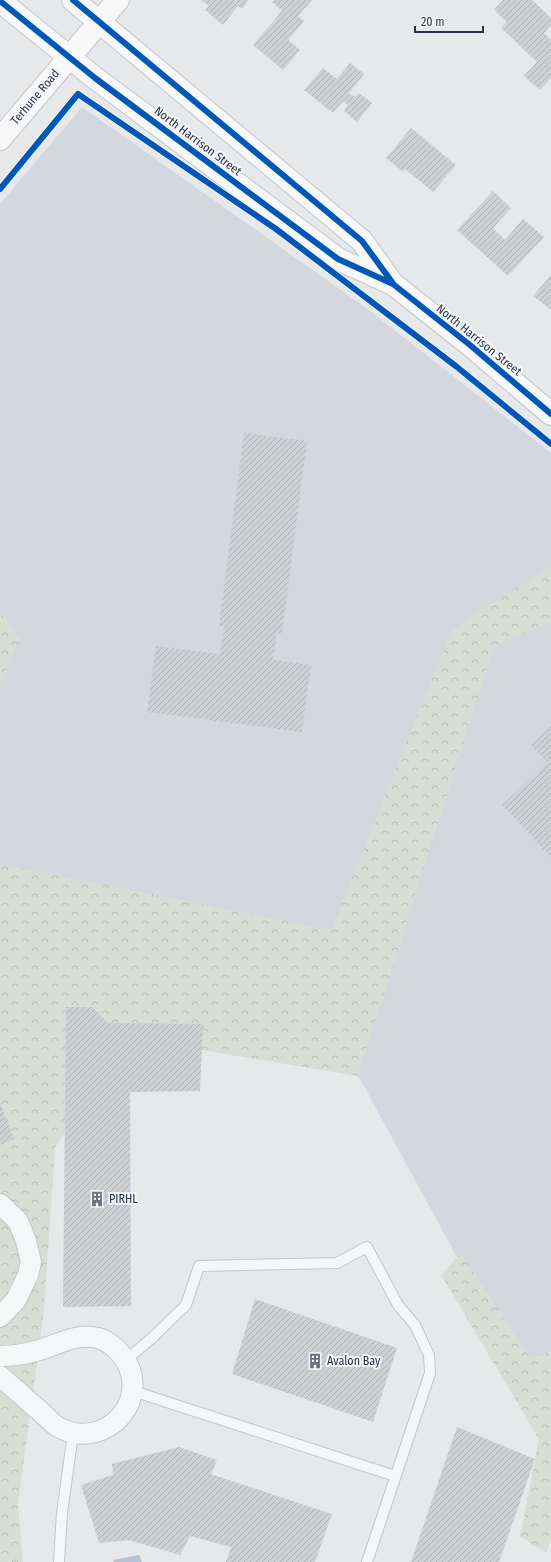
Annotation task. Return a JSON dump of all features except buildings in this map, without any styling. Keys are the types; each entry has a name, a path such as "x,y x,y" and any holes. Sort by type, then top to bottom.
{"street":[{"name":"North Harrison Street","path":"73,0 362,242 393,284"},
{"name":"Terhune Road","path":"0,139 118,0"},
{"name":"North Harrison Street","path":"0,1 95,78 338,259 393,284 551,414"},
{"path":"0,1204 18,1221 26,1241 30,1262 28,1274 16,1300 0,1317"},
{"path":"0,1356 9,1356 37,1350 68,1338 84,1336 99,1338 115,1347 126,1360 132,1377 133,1391 126,1409 117,1421 104,1430 90,1434 73,1433 58,1428 0,1376"}],"lane":[{"path":"126,1360 152,1338 186,1305 199,1266 337,1263 367,1247 398,1305 415,1325 429,1355 430,1373 366,1562"},
{"path":"133,1391 395,1476"},
{"path":"59,1562 62,1513 73,1433"}],"shaded area":[{"path":"82,107 365,307 551,453 551,1430 340,1042 0,913 0,204"}],"green space":[{"path":"551,566 551,623 494,646 358,1076 124,1037 55,1148 44,1310 18,1504 23,1562 0,1562 0,864 331,930 453,628"},
{"path":"0,612 20,639 0,685"},
{"path":"461,1253 530,1358 551,1352 551,1539 546,1552 520,1537 539,1439 441,1275"}],"water":[{"path":"139,1555 142,1562 114,1562 113,1560"}],"cycle path":[{"path":"73,0 362,241 392,282"},
{"path":"0,1 95,78 338,259 393,284 470,345 551,414"},
{"path":"0,189 78,94 276,229 457,367 551,444"}],"place":[{"name":"PIRHL","path":"97,1199"},
{"name":"Avalon Bay","path":"315,1361"}]}
